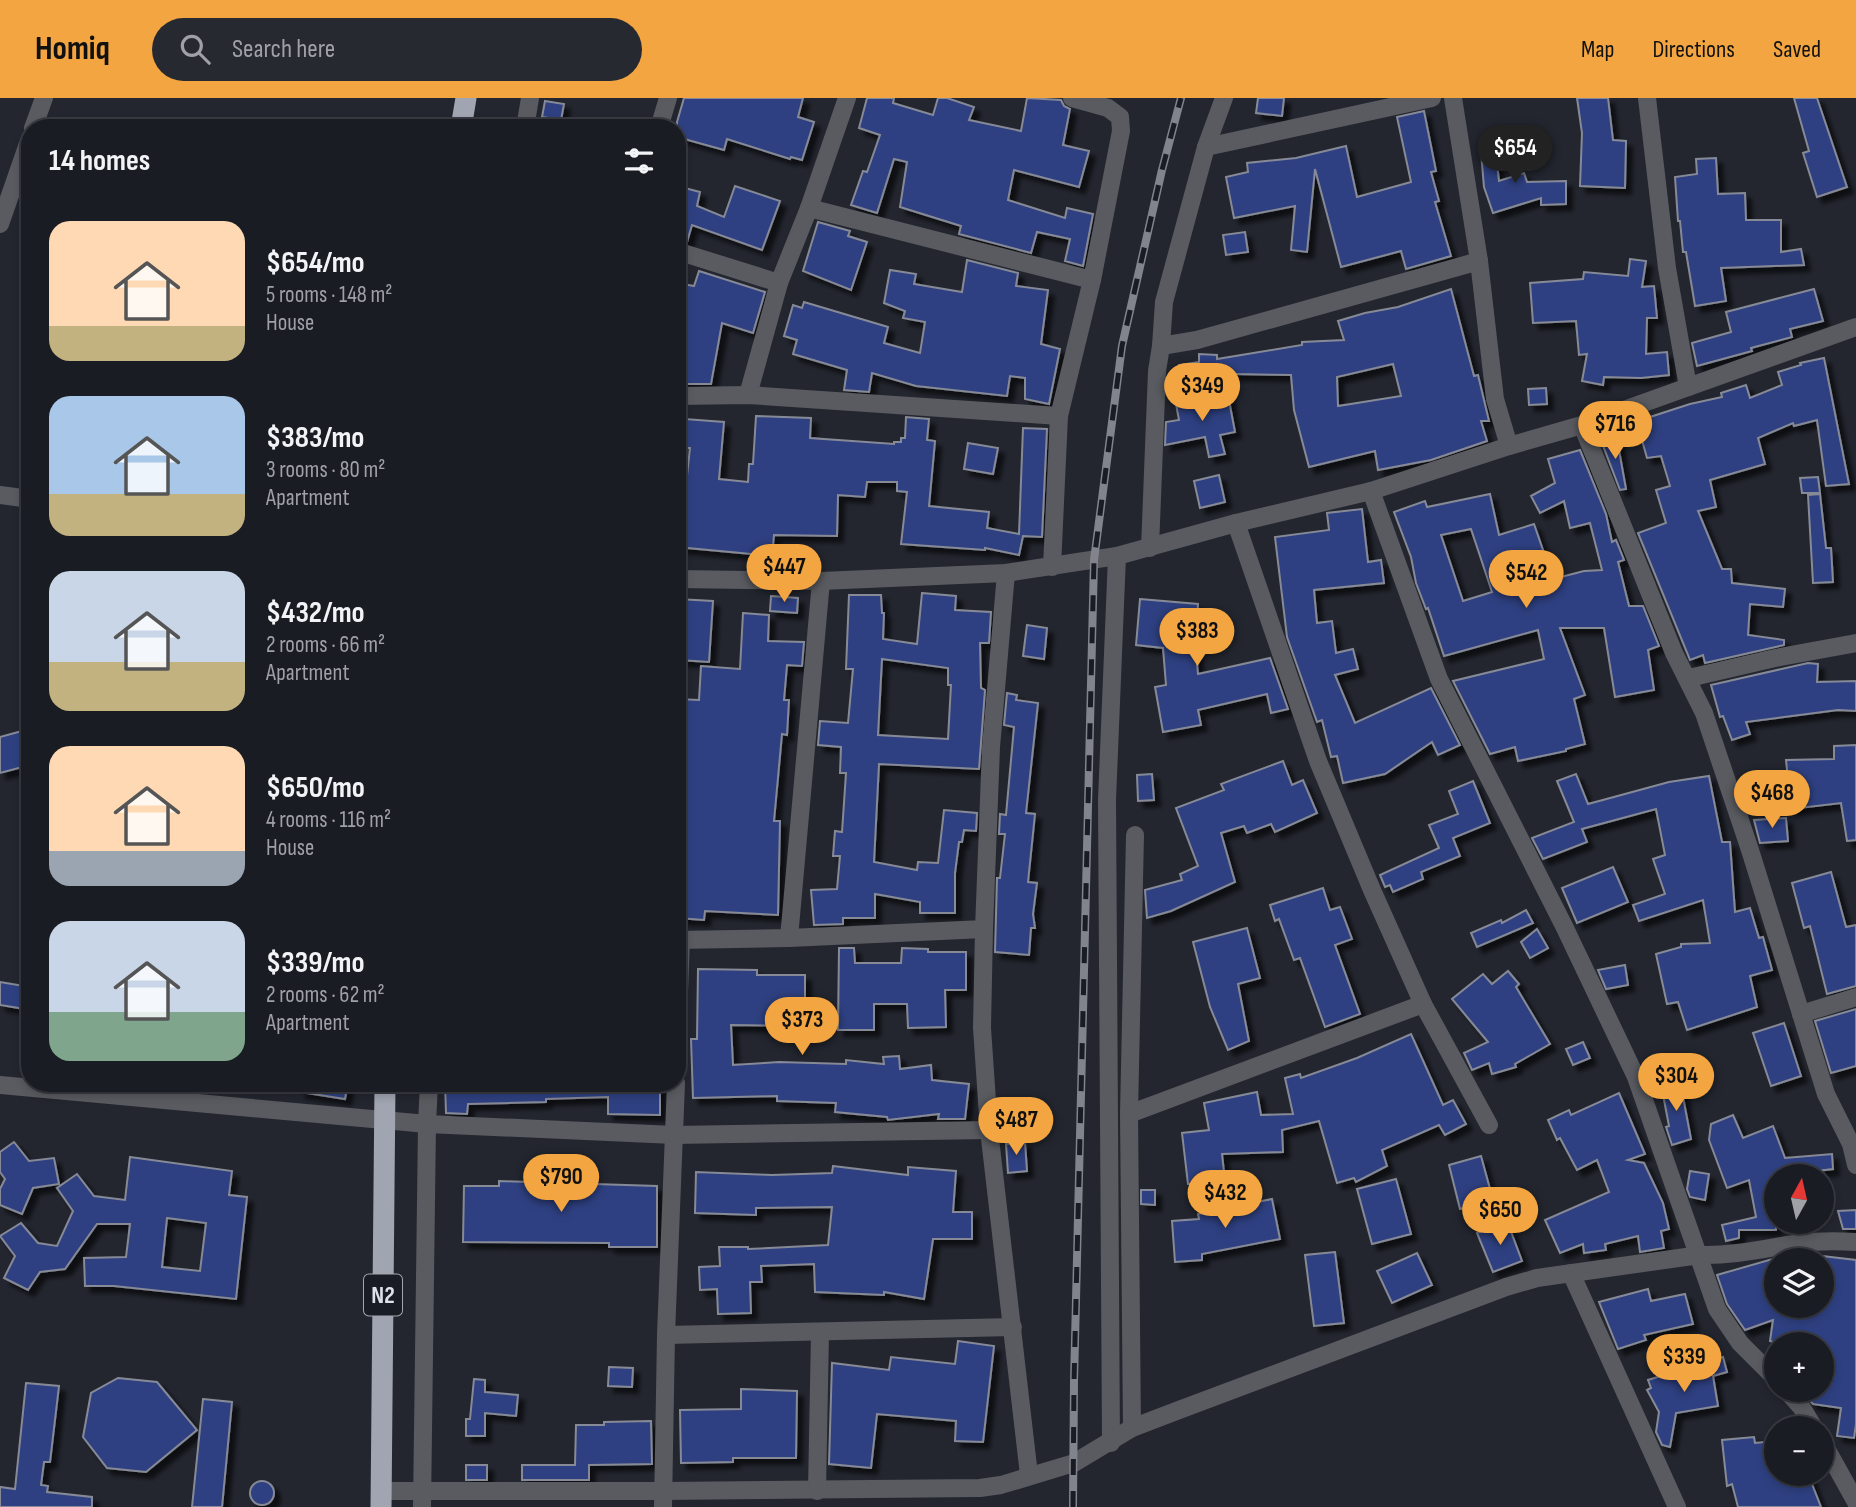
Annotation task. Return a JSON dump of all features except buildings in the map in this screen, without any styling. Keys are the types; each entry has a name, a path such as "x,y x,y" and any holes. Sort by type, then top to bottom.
{"highway":[{"path":"462,119 466,98"},
{"name":"N2","path":"381,1499 385,1092"}],"street":[{"path":"36,119 44,98"},
{"path":"526,119 530,98"},
{"path":"662,119 668,98"},
{"path":"748,396 779,283 809,208 847,98"},
{"path":"1052,567 1059,416 1092,280 1121,131 1120,117 1108,108 1072,98"},
{"path":"1150,548 1157,370 1164,302 1206,147 1224,98"},
{"path":"1206,147 1432,98"},
{"path":"1453,98 1479,261 1495,399 1509,446"},
{"path":"1647,98 1667,268 1688,387"},
{"path":"0,224 21,164"},
{"path":"809,208 1092,280"},
{"path":"686,254 779,283"},
{"path":"1161,345 1197,340 1479,261"},
{"path":"686,579 821,581 1006,573 1117,556 1236,523 1371,491 1582,425 1856,327"},
{"path":"686,396 748,396 1059,416"},
{"path":"1582,425 1674,653 1689,678 1704,713 1751,850 1826,1094 1851,1144 1856,1165"},
{"path":"1371,491 1439,679 1564,926 1636,1077 1717,1309 1740,1343 1764,1367"},
{"path":"0,495 21,498"},
{"path":"1236,523 1318,761 1423,1004 1489,1125"},
{"path":"1111,1443 1107,800 1117,556"},
{"path":"1006,573 991,747 982,1028 989,1130 1029,1475"},
{"path":"789,938 821,581"},
{"path":"1689,678 1856,643"},
{"path":"1132,1428 1129,1114 1135,835"},
{"path":"686,940 984,929"},
{"path":"1801,1014 1856,997"},
{"path":"1129,1114 1423,1004"},
{"path":"0,1084 21,1086"},
{"path":"83,1092 384,1121 674,1135 989,1130"},
{"path":"422,1498 429,1092"},
{"path":"663,1499 676,1092"},
{"path":"381,1499 663,1499 817,1490 980,1488 1001,1485 1074,1463 1132,1428 1506,1287 1537,1278 1700,1255 1719,1256 1801,1243 1856,1241"},
{"path":"1571,1273 1676,1507"},
{"path":"666,1335 1013,1327"},
{"path":"817,1490 820,1332"},
{"path":"1834,1463 1856,1502"}],"railway":[{"path":"1073,1507 1094,560 1122,346 1181,98"}]}
